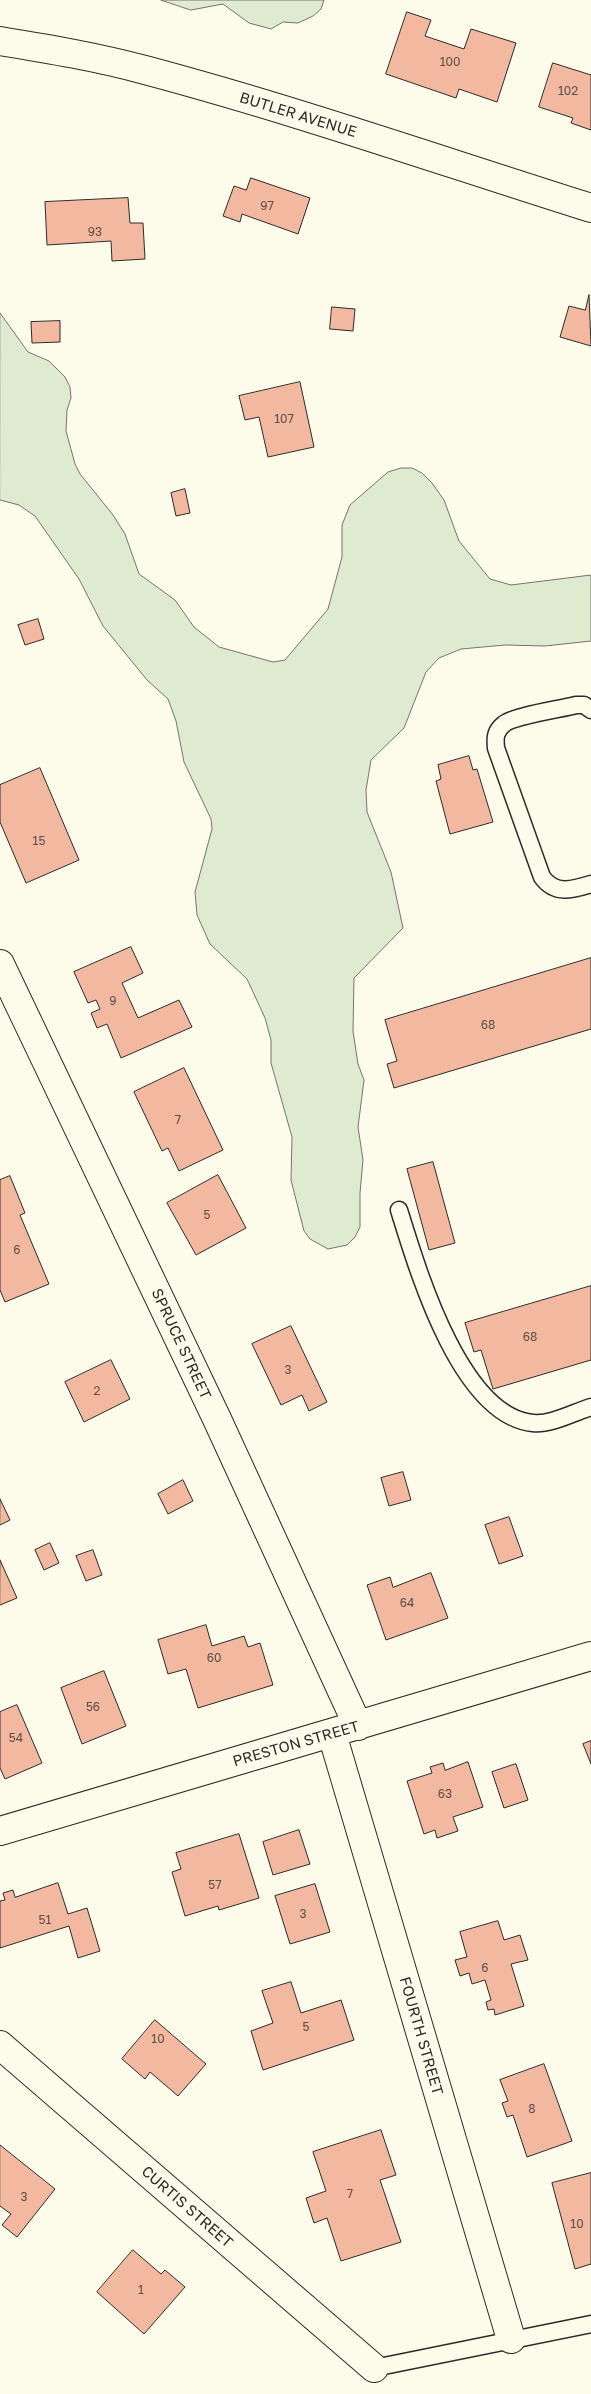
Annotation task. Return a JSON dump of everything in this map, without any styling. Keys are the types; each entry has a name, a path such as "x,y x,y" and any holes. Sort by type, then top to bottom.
{"street":[{"name":"BUTLER AVENUE","path":"0,40 68,52 144,69 311,117 591,208"},
{"name":"SPRUCE STREET","path":"0,964 216,1419 345,1730"},
{"name":"PRESTON STREET","path":"0,1831 591,1656"},
{"name":"FOURTH STREET","path":"345,1730 510,2339"},
{"name":"CURTIS STREET","path":"0,2045 374,2368"}],"lane":[{"path":"591,710 584,705 576,705 507,721 498,731 495,740 496,748 542,877 553,887 563,891 591,884"},
{"path":"399,1210 426,1294 441,1328 460,1362 490,1401 517,1419 534,1423 549,1421 591,1407"},
{"path":"374,2368 591,2324"}],"green space":[{"path":"161,0 324,0 321,9 313,16 298,23 283,22 271,29 249,23 223,4 191,10"},
{"path":"0,313 28,352 49,361 65,377 70,387 71,398 67,410 66,431 75,464 80,474 113,515 125,534 139,574 175,600 194,627 219,647 273,662 285,660 328,609 342,557 342,525 350,505 388,472 401,468 412,468 422,473 432,483 444,500 459,541 490,579 511,585 591,575 591,641 545,646 505,645 461,649 439,658 426,672 404,728 371,760 366,790 367,812 391,872 403,928 354,978 353,1031 358,1064 364,1080 358,1127 363,1160 360,1193 360,1227 355,1237 347,1245 328,1249 310,1239 304,1231 291,1180 292,1137 271,1063 271,1040 265,1018 247,979 210,944 197,915 195,892 212,829 211,819 184,762 176,721 168,699 147,680 103,626 79,579 35,516 19,505 0,500"}],"building":[{"path":"407,12 431,20 425,36 464,49 471,29 516,43 497,102 459,89 456,98 386,74"},
{"path":"553,63 591,75 591,130 571,123 573,118 539,107"},
{"path":"251,178 310,198 298,234 242,214 240,222 223,216 234,186 246,190"},
{"path":"128,198 130,223 143,223 145,259 112,261 111,241 47,245 45,202"},
{"path":"589,295 591,346 560,337 569,306 585,310"},
{"path":"332,307 355,309 353,331 330,329"},
{"path":"60,321 60,342 32,343 31,322"},
{"path":"300,382 314,447 268,457 259,417 245,420 239,396"},
{"path":"185,489 190,513 176,516 171,493"},
{"path":"38,619 44,639 25,645 18,625"},
{"path":"469,756 473,770 477,769 493,822 450,834 436,781 441,779 438,765"},
{"path":"40,768 79,860 26,883 0,822 0,785"},
{"path":"131,947 143,973 122,983 138,1018 179,1000 192,1027 121,1058 107,1024 97,1028 91,1013 100,1009 96,1000 88,1003 74,972"},
{"path":"591,958 591,1029 394,1088 387,1064 397,1061 385,1020"},
{"path":"184,1068 223,1150 179,1171 168,1148 162,1151 134,1092"},
{"path":"433,1162 455,1243 429,1250 407,1169"},
{"path":"218,1175 246,1228 196,1255 167,1203"},
{"path":"10,1176 25,1213 20,1215 49,1284 5,1302 0,1290 0,1180"},
{"path":"591,1286 591,1360 493,1389 481,1350 474,1352 465,1323"},
{"path":"291,1326 327,1402 309,1411 302,1395 281,1405 252,1344"},
{"path":"111,1360 130,1399 84,1422 65,1382"},
{"path":"403,1472 411,1500 389,1506 381,1478"},
{"path":"183,1480 193,1501 168,1514 158,1494"},
{"path":"0,1499 10,1520 0,1525"},
{"path":"509,1517 523,1556 499,1564 485,1525"},
{"path":"50,1543 59,1563 44,1570 35,1550"},
{"path":"93,1550 102,1575 86,1581 76,1556"},
{"path":"0,1560 17,1598 0,1605"},
{"path":"431,1573 448,1618 386,1640 367,1585 390,1577 393,1587"},
{"path":"206,1625 212,1646 244,1636 248,1647 260,1643 273,1685 198,1708 186,1669 168,1674 158,1640"},
{"path":"104,1671 126,1726 82,1744 61,1688"},
{"path":"17,1705 42,1763 5,1779 0,1768 0,1712"},
{"path":"591,1741 591,1764 583,1744"},
{"path":"468,1762 483,1807 453,1817 458,1831 437,1838 435,1830 424,1834 407,1781 432,1773 430,1767 443,1763 445,1770"},
{"path":"516,1764 528,1800 504,1808 492,1772"},
{"path":"299,1830 310,1864 273,1875 263,1842"},
{"path":"239,1834 259,1898 219,1910 218,1906 185,1916 172,1872 181,1869 176,1853"},
{"path":"58,1883 68,1914 87,1908 100,1951 78,1958 69,1926 0,1948 0,1901 5,1900 3,1893 13,1890 15,1897"},
{"path":"315,1884 330,1932 290,1944 275,1896"},
{"path":"498,1921 504,1940 520,1935 528,1960 511,1964 524,2006 495,2015 494,2009 488,2010 486,2002 491,2000 485,1980 472,1984 469,1973 460,1976 455,1960 467,1957 460,1932"},
{"path":"291,1982 301,2013 341,2000 354,2040 263,2070 251,2031 273,2023 262,1991"},
{"path":"155,2020 206,2064 178,2096 150,2072 145,2079 122,2059"},
{"path":"544,2064 572,2141 527,2157 513,2115 507,2117 502,2103 508,2101 500,2080"},
{"path":"381,2130 396,2175 380,2180 401,2242 341,2261 327,2218 314,2223 306,2198 326,2191 313,2152"},
{"path":"0,2145 55,2189 17,2237 2,2225 11,2214 0,2206"},
{"path":"591,2173 591,2264 575,2269 552,2183"},
{"path":"133,2250 161,2274 165,2270 185,2287 144,2334 97,2292"}]}
